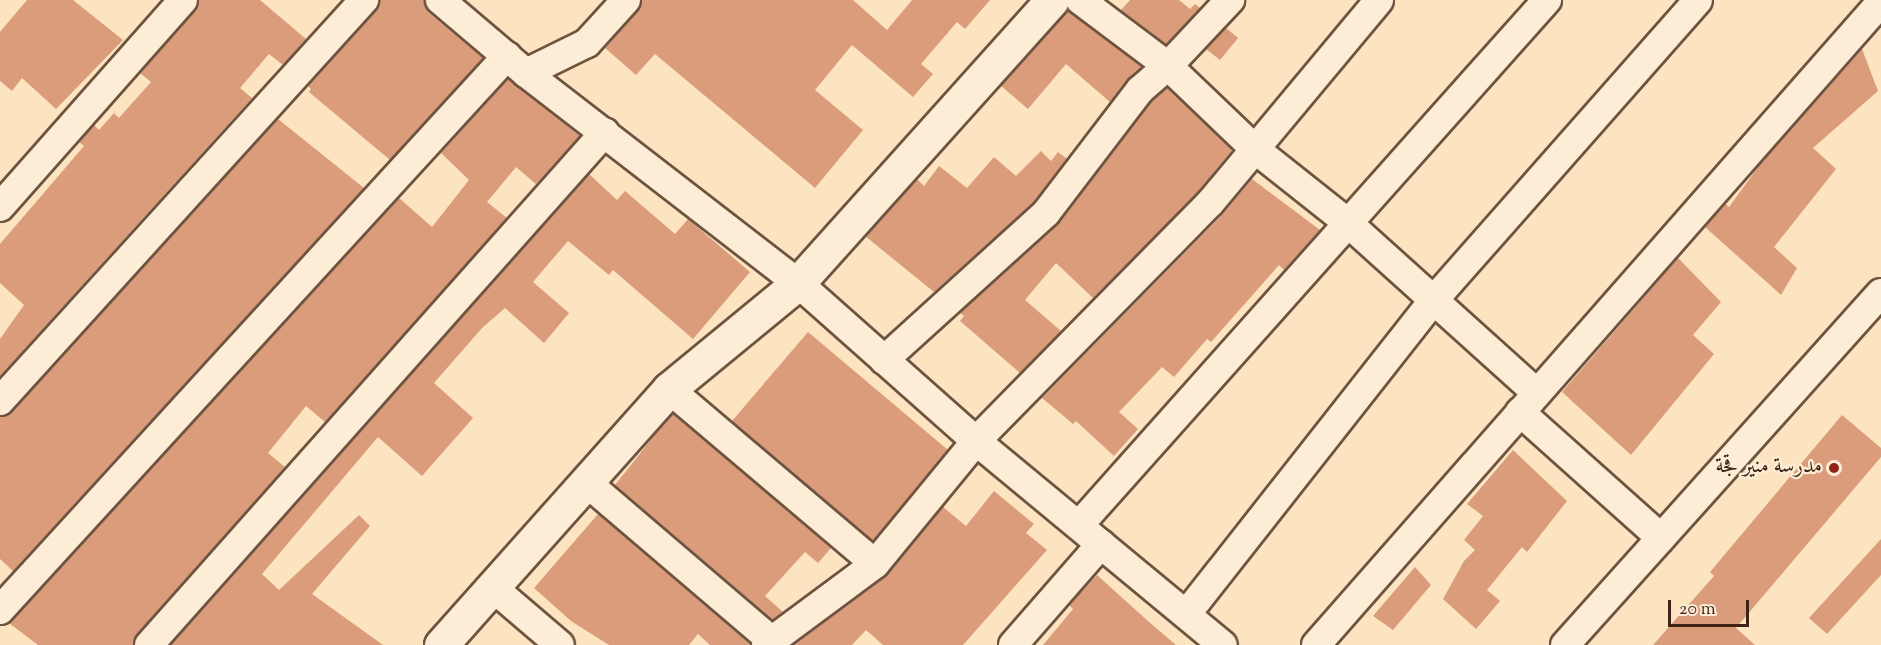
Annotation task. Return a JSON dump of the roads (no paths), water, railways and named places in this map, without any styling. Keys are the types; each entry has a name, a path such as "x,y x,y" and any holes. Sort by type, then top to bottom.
{"main road":[{"path":"441,645 669,389 798,283 1052,0"}],"street":[{"path":"0,207 183,0"},
{"path":"0,401 364,0"},
{"path":"440,0 517,65 798,283 976,441 1188,612 1223,645"},
{"path":"0,610 517,65 587,43 626,0"},
{"path":"1080,0 1168,66 1256,150 1348,223 1432,302 1661,538"},
{"path":"884,360 1046,213 1140,90 1168,66 1230,0"},
{"path":"586,482 769,643 875,564 976,441 1210,203 1379,0"},
{"path":"1080,524 1547,0"},
{"path":"1188,612 1432,302 1698,0"},
{"path":"1316,645 1881,2"},
{"path":"149,645 605,132"},
{"path":"1565,645 1881,293"},
{"path":"669,389 875,564"},
{"path":"1013,645 1101,544"},
{"path":"492,587 560,645"}],"place":[{"name":"مدرسة منير قجة","path":"1834,468"}]}
